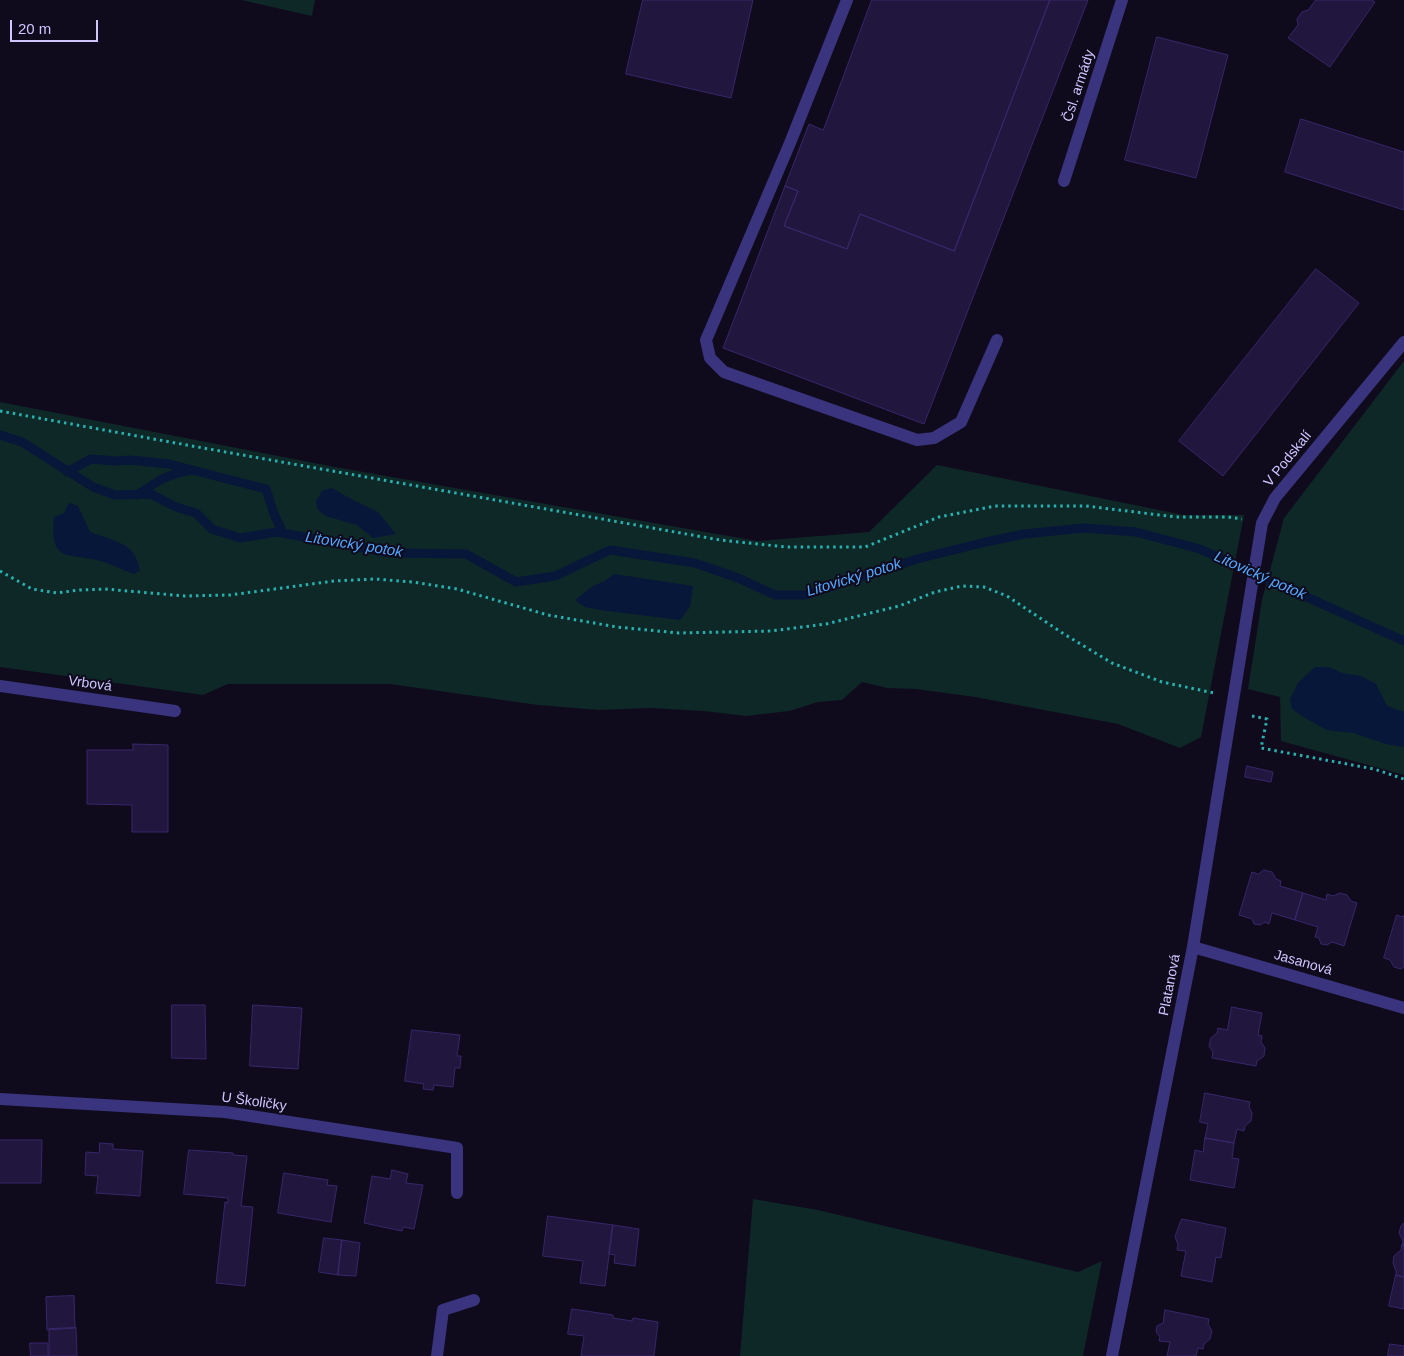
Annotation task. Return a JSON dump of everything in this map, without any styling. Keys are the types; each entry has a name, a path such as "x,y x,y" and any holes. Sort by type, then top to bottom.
{"street":[{"path":"847,0 786,152 706,340 710,358 724,372 917,440 934,438 961,422 997,340"},
{"name":"Čsl. armády","path":"1064,181 1122,0"},
{"name":"V Podskalí","path":"1246,619 1262,523 1275,498 1404,342"},
{"name":"Platanová","path":"1112,1356 1193,947 1246,619"},
{"name":"Vrbová","path":"0,686 175,711"},
{"name":"Jasanová","path":"1193,947 1404,1008"},
{"name":"U Školičky","path":"0,1099 225,1112 457,1148 457,1193"},
{"path":"437,1356 443,1310 474,1300"}],"path":[{"path":"0,411 720,540 786,547 864,547 939,516 995,506 1086,506 1176,517 1228,517 1262,523"},
{"path":"0,571 32,589 57,593 105,589 185,596 230,595 334,581 384,580 457,589 548,615 617,626 680,633 771,630 826,624 899,606 935,592 962,586 984,587 1007,596 1112,663 1162,682 1218,694"},
{"path":"1248,715 1267,719 1261,748 1374,769 1404,778"}],"green space":[{"path":"241,0 315,0 312,16"},
{"path":"1404,361 1404,775 1281,741 1280,697 1248,689 1262,600 1284,518"},
{"path":"0,402 335,467 757,541 869,532 937,465 1184,515 1244,515 1201,737 1180,748 1118,724 975,697 916,689 887,688 862,682 842,700 818,702 789,711 746,716 650,708 599,710 538,705 390,684 228,684 203,695 0,667"},
{"path":"753,1199 818,1210 1078,1272 1102,1261 1083,1356 740,1356"}],"water":[{"path":"332,488 378,512 396,534 373,538 357,525 326,516 318,510 316,501 322,491"},
{"path":"69,503 78,506 90,532 128,548 137,560 140,570 134,574 104,562 72,556 59,550 55,544 53,533 54,517 64,513"},
{"path":"614,574 693,586 690,607 680,620 600,610 585,607 575,600 593,586 605,581"},
{"path":"1315,667 1329,667 1342,673 1361,676 1376,684 1387,706 1404,712 1404,747 1386,744 1353,733 1327,730 1292,709 1290,699 1298,683"}],"building":[{"path":"643,0 753,0 731,98 626,74"},
{"path":"872,0 1050,0 954,251 860,214 847,249 784,226 798,191 785,186 809,124 823,130"},
{"path":"1050,0 1088,0 924,424 723,348 785,186 798,191 784,226 847,249 860,214 954,251"},
{"path":"1316,0 1372,0 1375,2 1330,67 1288,38 1298,25 1297,19 1302,12 1308,10"},
{"path":"1157,37 1228,55 1196,178 1125,160"},
{"path":"1301,119 1404,152 1404,210 1285,172"},
{"path":"1316,269 1359,303 1223,476 1179,441"},
{"path":"133,744 168,745 168,832 132,832 132,805 87,804 87,750 133,750"},
{"path":"1247,766 1273,772 1271,782 1245,777"},
{"path":"1264,870 1272,872 1276,879 1281,881 1280,886 1303,893 1295,920 1272,913 1269,924 1265,922 1260,925 1254,924 1252,919 1239,915 1252,872 1258,874"},
{"path":"1303,893 1326,900 1327,894 1333,896 1340,893 1347,895 1351,901 1357,903 1344,946 1332,942 1327,945 1321,944 1319,938 1315,937 1318,927 1295,920"},
{"path":"1397,915 1402,917 1404,915 1404,967 1401,969 1394,967 1390,960 1384,958"},
{"path":"172,1005 205,1005 206,1059 172,1058"},
{"path":"253,1005 302,1008 298,1069 250,1066"},
{"path":"1232,1007 1262,1013 1258,1035 1262,1036 1261,1042 1265,1048 1264,1056 1257,1061 1256,1066 1212,1058 1213,1052 1209,1046 1211,1038 1217,1033 1218,1028 1227,1030"},
{"path":"412,1030 460,1035 457,1056 461,1056 460,1068 455,1068 453,1087 434,1085 433,1090 423,1089 424,1084 405,1081"},
{"path":"1205,1093 1250,1102 1251,1121 1245,1126 1244,1131 1237,1129 1234,1143 1205,1138 1208,1124 1200,1122"},
{"path":"1205,1138 1234,1143 1232,1158 1239,1159 1234,1188 1190,1180 1195,1150 1203,1152"},
{"path":"0,1140 42,1140 41,1183 0,1183"},
{"path":"100,1143 113,1144 113,1149 143,1151 140,1196 96,1193 98,1176 85,1175 86,1152 99,1153"},
{"path":"189,1150 233,1153 233,1155 247,1156 241,1206 253,1207 245,1286 216,1283 225,1202 228,1203 228,1198 184,1194"},
{"path":"392,1170 408,1174 406,1183 423,1185 414,1229 403,1227 402,1231 364,1223 372,1176 390,1179"},
{"path":"284,1173 328,1180 327,1185 337,1186 331,1222 278,1213"},
{"path":"548,1216 613,1225 605,1286 580,1283 583,1261 543,1256"},
{"path":"1182,1219 1226,1228 1221,1258 1216,1257 1212,1282 1181,1276 1186,1251 1177,1250 1178,1244 1175,1237"},
{"path":"1404,1223 1404,1246 1402,1245 1403,1241 1399,1233"},
{"path":"613,1225 639,1229 635,1266 614,1263 615,1255 609,1254"},
{"path":"324,1238 342,1240 338,1275 319,1272"},
{"path":"342,1240 360,1243 356,1276 338,1275"},
{"path":"1402,1245 1404,1246 1404,1277 1396,1275 1393,1263 1394,1256 1401,1250"},
{"path":"1396,1275 1404,1277 1404,1309 1389,1306"},
{"path":"74,1296 75,1328 47,1330 46,1297"},
{"path":"572,1309 613,1315 613,1318 632,1321 633,1318 658,1322 654,1356 581,1356 584,1336 568,1334"},
{"path":"1165,1310 1209,1319 1208,1324 1212,1331 1210,1339 1204,1344 1203,1349 1198,1348 1196,1356 1167,1356 1170,1342 1159,1341 1160,1337 1156,1332 1157,1326 1163,1323"},
{"path":"76,1328 77,1356 49,1356 49,1329"},
{"path":"30,1343 48,1343 48,1356 31,1356"},
{"path":"1390,1344 1404,1346 1404,1356 1388,1356"}],"waterway":[{"name":"Litovický potok","path":"0,435 22,442 93,487 115,495 151,494 176,507 196,513 212,529 240,538 277,532 390,553 466,554 516,582 555,576 610,550 695,563 738,578 775,595 805,595 917,559 986,542 1024,534 1084,528 1136,532 1200,549 1404,641"},
{"path":"67,472 91,459 130,460 169,464 266,489 274,514 283,533"},
{"path":"137,495 155,483 188,471"}]}
